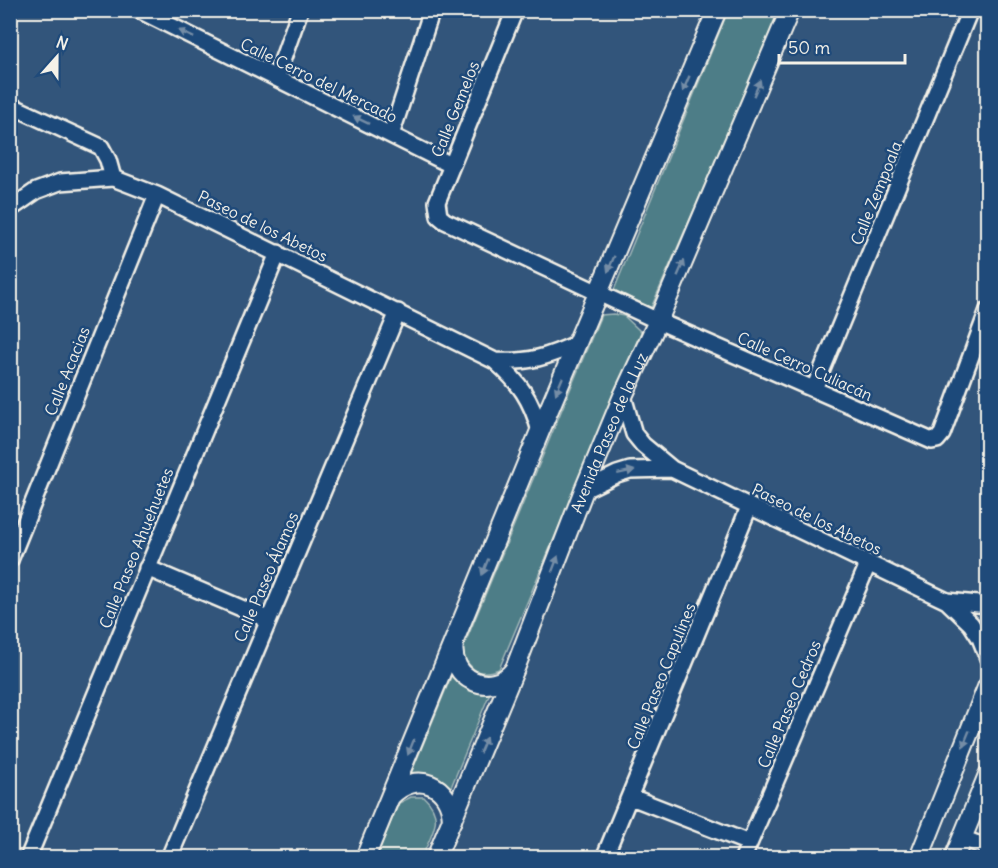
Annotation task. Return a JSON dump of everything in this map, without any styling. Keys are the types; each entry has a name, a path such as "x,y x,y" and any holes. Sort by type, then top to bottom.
{"street":[{"name":"Calle Cerro del Mercado","path":"139,10 168,17 276,78 451,165"},
{"path":"276,78 300,10"},
{"path":"391,135 432,10"},
{"name":"Calle Gemelos","path":"515,10 437,202 439,216 445,221 598,294"},
{"path":"365,858 540,431 717,10"},
{"name":"Avenida Paseo de la Luz","path":"436,858 516,666 623,396 658,321 790,10"},
{"name":"Calle Zempoala","path":"814,389 970,10"},
{"path":"10,105 101,147 108,160 113,178"},
{"name":"Paseo de los Abetos","path":"10,209 36,191 60,182 113,178 157,195 495,361 523,388 534,410 540,431"},
{"name":"Calle Acacias","path":"10,560 157,195"},
{"name":"Calle Paseo Ahuehuetes","path":"28,858 278,253"},
{"name":"Calle Cerro Culiacán","path":"598,294 932,441 937,440 942,434 987,310"},
{"name":"Calle Paseo Álamos","path":"169,858 267,619 398,312"},
{"name":"Paseo de los Abetos","path":"495,361 536,360 578,343"},
{"name":"Paseo de los Abetos","path":"623,396 634,434 643,445 672,469 947,601 971,624 980,638 987,658"},
{"name":"Paseo de los Abetos","path":"584,490 630,470 672,469"},
{"name":"Calle Paseo Capulines","path":"604,858 749,507"},
{"name":"Calle Paseo Cedros","path":"743,858 868,564"},
{"path":"147,568 267,619"},
{"name":"Paseo de los Abetos","path":"947,601 987,605"},
{"path":"454,642 456,666 467,678 475,682 491,684 499,682 506,678 516,666"},
{"path":"919,858 987,685"},
{"path":"954,858 987,775"},
{"path":"391,796 397,790 412,783 429,784 444,795 449,803 452,820"},
{"path":"631,797 749,843"},
{"path":"962,838 987,848"}],"green space":[{"path":"728,11 781,11 651,308 614,290"},
{"path":"601,315 624,316 641,332 499,669 486,672 476,671 461,653"},
{"path":"453,672 492,688 449,792 410,776"},
{"path":"411,797 424,797 434,812 435,826 422,857 376,857 399,803"}]}
